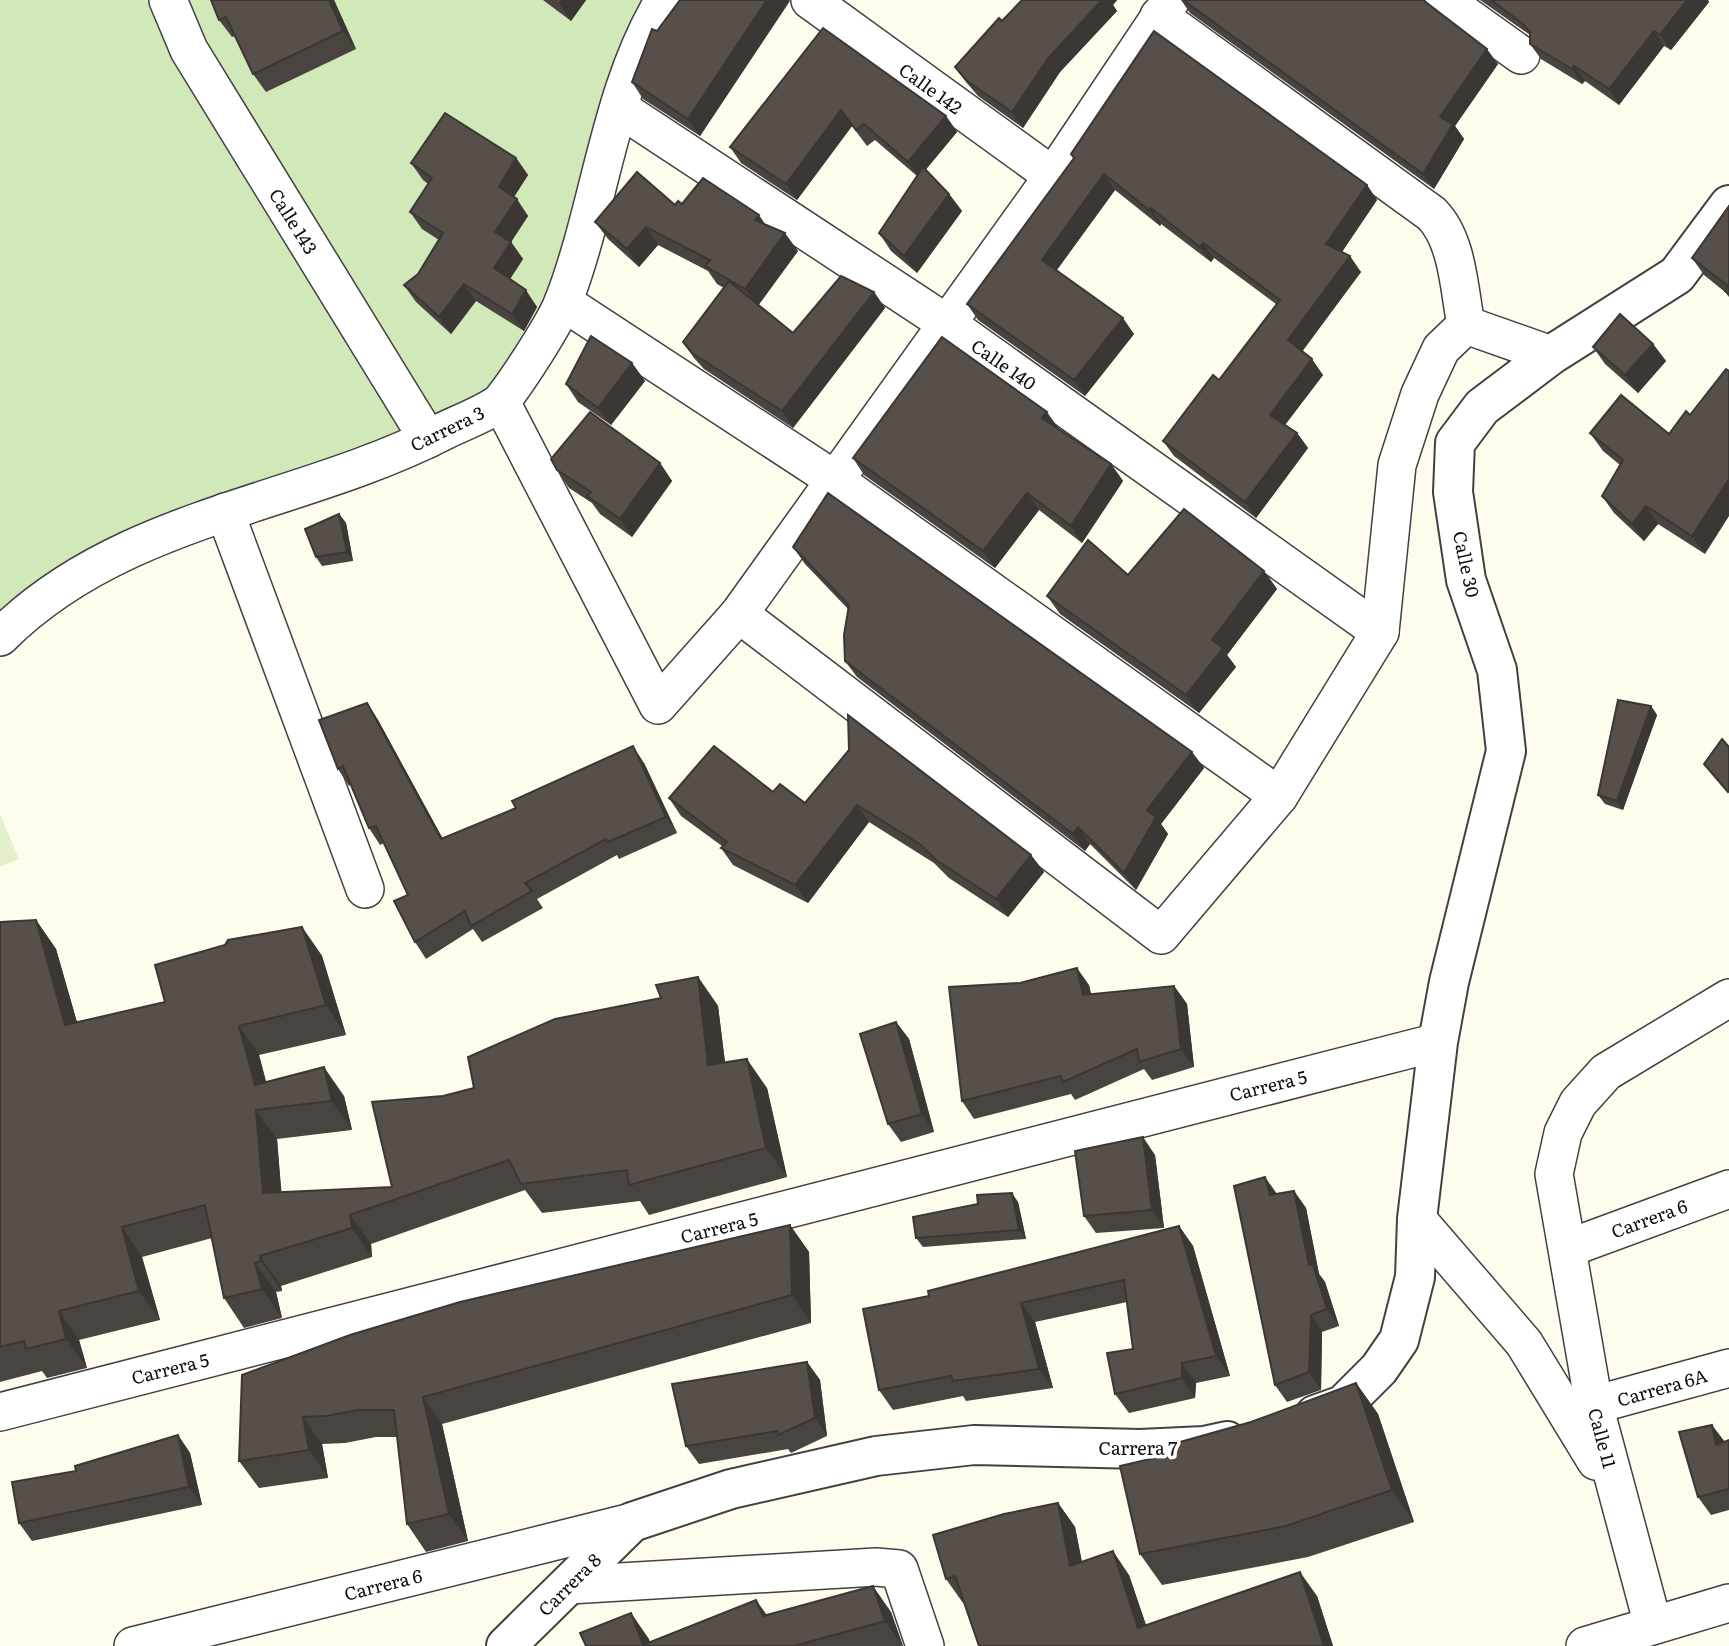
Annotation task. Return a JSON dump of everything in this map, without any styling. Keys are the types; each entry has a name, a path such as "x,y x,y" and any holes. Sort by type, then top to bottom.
{"street":[{"name":"Calle 143","path":"168,0 189,51 428,439"},
{"name":"Carrera 3","path":"0,636 73,580 152,537 355,468 428,439 501,402 563,302 619,108 651,22 664,0"},
{"name":"Calle 142","path":"810,0 1053,176"},
{"path":"1444,0 1521,55"},
{"path":"501,402 658,705 739,614 1053,176 1165,8 1443,225 1451,246 1466,325"},
{"name":"Calle 140","path":"619,108 946,323 1380,632"},
{"name":"Calle 30","path":"1438,1042 1449,982 1506,751 1497,670 1466,580 1453,492 1455,443 1482,407 1551,355 1676,275 1729,205"},
{"path":"563,302 835,480 1279,796"},
{"path":"1466,325 1551,355"},
{"path":"739,614 1161,935 1279,796 1380,632 1397,465 1420,394 1441,349 1466,325"},
{"path":"225,512 365,889"},
{"path":"1569,1248 1554,1174 1563,1133 1578,1103 1606,1072 1729,998"},
{"name":"Carrera 7","path":"632,1522 731,1489 876,1456 974,1445 1140,1449 1204,1446 1273,1431 1343,1405 1379,1369 1399,1340 1415,1277 1417,1219 1438,1042"},
{"name":"Carrera 5","path":"0,1412 1438,1042"},
{"name":"Carrera 6","path":"1569,1248 1729,1189"},
{"path":"1417,1219 1524,1342 1619,1498"},
{"name":"Calle 11","path":"1569,1248 1594,1405 1653,1626"},
{"name":"Carrera 6A","path":"1594,1405 1729,1368"},
{"name":"Carrera 6","path":"133,1646 632,1522"},
{"name":"Carrera 8","path":"506,1646 632,1522"},
{"path":"569,1585 876,1567 899,1569 925,1646"},
{"path":"1585,1646 1729,1602"}],"green space":[{"path":"0,0 664,0 563,302 501,402 48,607 0,653"},
{"path":"0,814 19,859 0,867"}],"building":[{"path":"211,0 329,0 343,31 253,74 226,17 219,20"},
{"path":"680,0 767,0 688,119 632,82 652,29 657,31"},
{"path":"1022,0 1102,0 1049,57 1012,112 967,81 955,67 999,18 1002,21"},
{"path":"1183,0 1423,0 1487,49 1440,117 1453,124 1423,174"},
{"path":"1491,0 1687,0 1660,35 1654,31 1609,89 1574,66 1572,69 1530,44 1530,32"},
{"path":"823,28 946,116 908,162 864,124 856,130 841,110 786,184 730,147"},
{"path":"1154,31 1367,185 1326,244 1350,256 1288,340 1312,359 1270,415 1297,433 1245,502 1163,441 1213,375 1219,380 1280,300 1203,243 1200,247 1104,174 1042,260 1123,318 1074,380 967,304 1074,158 1071,154"},
{"path":"445,113 516,158 499,187 517,199 495,232 511,242 494,268 526,290 512,314 464,284 439,317 404,285 418,274 443,233 410,212 432,178 411,163"},
{"path":"923,167 949,194 904,256 879,233"},
{"path":"637,172 675,205 678,201 682,204 703,178 759,215 755,220 785,233 745,289 705,266 710,260 646,227 627,249 595,222"},
{"path":"1729,206 1729,294 1725,291 1728,286 1692,258"},
{"path":"841,276 874,292 782,411 692,353 683,342 729,281 793,333"},
{"path":"1620,314 1653,344 1625,375 1593,347"},
{"path":"591,336 632,363 598,408 566,384"},
{"path":"942,337 1047,412 1042,418 1111,464 1071,526 1027,493 983,551 853,458"},
{"path":"1726,369 1729,371 1729,479 1692,536 1646,506 1632,524 1602,496 1623,460 1590,433 1621,395 1669,434 1686,411 1690,415"},
{"path":"590,412 660,463 620,519 587,496 591,492 557,470 551,459"},
{"path":"828,493 1192,752 1147,810 1156,817 1124,873 1078,827 1073,834 845,661 844,635 849,605 793,547"},
{"path":"1184,509 1264,571 1212,640 1223,648 1186,695 1047,596 1088,540 1128,575"},
{"path":"339,514 347,552 316,557 305,529"},
{"path":"1618,700 1651,706 1617,801 1598,795"},
{"path":"367,703 441,839 516,808 512,801 633,746 666,817 608,842 606,839 525,883 532,891 471,926 465,911 415,942 394,901 408,895 376,826 369,828 343,766 338,769 319,720"},
{"path":"848,715 1031,855 996,899 936,860 921,845 857,805 795,885 721,848 727,842 669,798 714,746 773,792 780,784 805,803 849,750"},
{"path":"1722,739 1729,747 1728,792 1704,764"},
{"path":"36,920 65,1025 165,1002 155,965 225,945 228,940 302,927 326,1005 239,1026 255,1085 324,1067 332,1101 256,1110 263,1193 392,1187 372,1102 443,1096 474,1088 468,1057 555,1019 661,998 656,985 698,977 708,1065 747,1059 766,1148 629,1185 627,1170 521,1184 509,1160 350,1215 352,1228 260,1256 261,1261 255,1263 262,1289 224,1298 205,1205 122,1227 139,1291 59,1311 66,1339 26,1349 24,1341 0,1347 0,922"},
{"path":"1077,968 1083,995 1174,986 1181,1049 1139,1062 1137,1049 1063,1082 1061,1076 962,1101 949,987 1020,983"},
{"path":"896,1022 922,1114 888,1124 860,1034"},
{"path":"1143,1137 1152,1210 1084,1216 1075,1151"},
{"path":"1265,1177 1270,1195 1294,1191 1309,1265 1313,1265 1327,1309 1311,1315 1309,1372 1275,1385 1234,1186"},
{"path":"1012,1193 1019,1230 916,1238 913,1217 978,1204 977,1195"},
{"path":"790,1225 792,1295 423,1397 449,1514 407,1524 394,1410 357,1410 303,1417 309,1450 239,1461 242,1375 350,1335 460,1302"},
{"path":"1179,1226 1216,1356 1182,1363 1182,1378 1115,1394 1107,1353 1133,1349 1124,1280 1021,1303 1039,1369 953,1381 951,1376 879,1390 863,1309 929,1296 928,1291"},
{"path":"807,1362 815,1418 778,1435 778,1431 686,1446 672,1384"},
{"path":"1356,1383 1392,1490 1286,1526 1140,1554 1120,1466 1176,1453 1173,1444 1251,1422"},
{"path":"1712,1425 1716,1445 1729,1440 1729,1489 1698,1497 1679,1432"},
{"path":"178,1435 189,1487 19,1523 12,1482 76,1471 75,1466"},
{"path":"1058,1503 1070,1566 1113,1551 1138,1628 1300,1572 1324,1646 979,1646 955,1576 946,1579 933,1535 1004,1514"},
{"path":"873,1586 885,1621 794,1646 586,1646 580,1633 631,1613 643,1645 756,1600 763,1616"}]}
